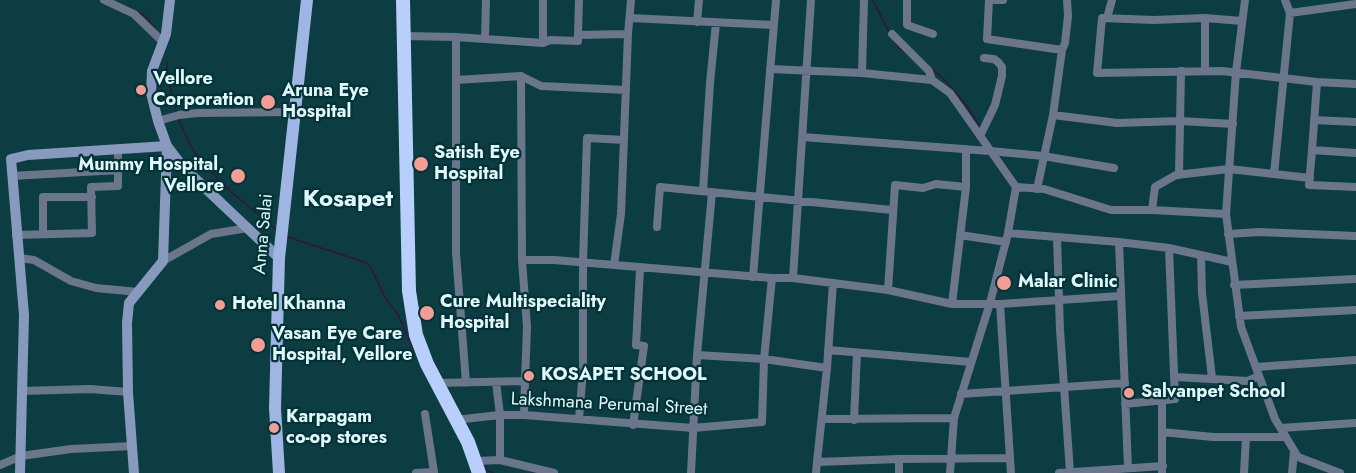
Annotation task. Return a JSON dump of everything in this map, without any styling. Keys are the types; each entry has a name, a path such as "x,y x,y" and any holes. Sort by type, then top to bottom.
{"highway":[{"path":"404,0 409,291 416,334 435,383 468,442 477,467"}],"main road":[{"name":"Anna Salai","path":"279,473 275,408 279,258 307,0"}],"street":[{"path":"104,0 134,14 162,41"},
{"path":"163,261 167,146 163,119 151,93 152,71 166,34 170,0"},
{"path":"485,39 486,0"},
{"path":"543,0 543,43"},
{"path":"404,36 543,43 550,40 578,41 579,0"},
{"path":"615,265 621,214 631,0"},
{"path":"697,22 699,0"},
{"path":"753,277 776,0"},
{"path":"793,278 811,0"},
{"path":"862,73 864,0"},
{"path":"907,0 907,25 933,34"},
{"path":"989,0 987,39 1062,50"},
{"path":"995,0 1003,0"},
{"path":"1036,189 1053,116 1062,50 1065,43 1067,0"},
{"path":"1107,18 1112,0"},
{"path":"1245,0 1236,72 1226,214 1241,327 1281,428 1294,452 1298,457 1340,473"},
{"path":"1274,174 1290,13 1285,0"},
{"path":"1290,13 1356,4"},
{"path":"630,18 773,25"},
{"path":"1242,21 1205,18 1154,20 1102,18 1097,73 1236,72 1317,82 1356,84"},
{"path":"1205,18 1205,71"},
{"path":"703,191 716,22"},
{"path":"578,35 628,34"},
{"path":"892,34 929,71 932,80"},
{"path":"456,37 456,253 465,383"},
{"path":"980,136 995,105 1002,76 1002,67 998,62 994,58 984,57"},
{"path":"770,69 862,73 932,80 950,93 1016,187 1007,237 990,303 954,418 950,473"},
{"path":"1179,175 1181,71"},
{"path":"456,80 521,76 541,86 626,90"},
{"path":"521,76 522,260 527,327 524,415"},
{"path":"1317,82 1309,185 1356,187"},
{"path":"163,119 179,115 295,112"},
{"path":"1053,116 1117,123 1180,121 1233,124"},
{"path":"1314,120 1356,122"},
{"path":"802,137 1043,156 1114,168"},
{"path":"579,419 583,360 587,138 624,140"},
{"path":"20,473 24,315 11,159 28,154 167,146"},
{"path":"167,146 183,167 279,258"},
{"path":"952,304 966,187 966,149"},
{"path":"16,235 92,233 91,187 118,186 118,150"},
{"path":"1312,150 1356,153"},
{"path":"1152,210 1155,187 1179,175 1229,169 1310,178"},
{"path":"12,176 119,170"},
{"path":"888,290 895,185 923,188 936,184 966,187"},
{"path":"657,227 660,187 892,210"},
{"path":"1016,187 1036,189 1112,210 1226,214"},
{"path":"691,473 704,272 712,192"},
{"path":"43,233 43,197 92,197"},
{"path":"134,473 128,392 129,303 163,261 211,234 248,228"},
{"path":"1228,234 1260,232 1356,236"},
{"path":"960,235 1057,237 1119,242 1169,248 1232,262"},
{"path":"1057,237 1070,472"},
{"path":"1119,242 1128,468"},
{"path":"1125,404 1175,399 1169,248"},
{"path":"1201,255 1202,293 1212,378"},
{"path":"19,258 34,260 71,281 96,288 138,292"},
{"path":"522,260 554,260 753,277 793,278 888,290 952,304 1000,304 1120,296"},
{"path":"633,425 644,346 636,345 640,268"},
{"path":"764,359 772,278"},
{"path":"1234,285 1356,279"},
{"path":"816,473 823,419 833,283"},
{"path":"1000,304 1011,473"},
{"path":"1239,316 1356,310"},
{"path":"828,350 971,362"},
{"path":"854,420 857,353"},
{"path":"698,354 764,359 827,369"},
{"name":"Lakshmana Perumal Street","path":"455,420 524,415 693,428 762,422 764,359"},
{"path":"1256,367 1356,360"},
{"path":"1175,377 1248,381 1259,376"},
{"path":"435,383 525,381"},
{"path":"496,382 500,415 500,460"},
{"path":"961,394 1006,393 1125,383"},
{"path":"22,391 90,389 128,392"},
{"path":"1059,473 1128,468 1162,470 1162,402"},
{"path":"416,473 434,472 425,414"},
{"path":"823,419 954,418"},
{"path":"1281,428 1356,423"},
{"path":"1162,432 1214,437 1286,437"},
{"path":"1244,473 1246,437"},
{"path":"0,465 21,456 70,448 132,446"},
{"path":"1292,473 1294,452"},
{"path":"817,462 1010,458"},
{"path":"899,459 899,473"},
{"path":"477,467 500,460 554,473"}],"waterway":[{"path":"873,0 890,34"},
{"path":"122,5 145,16 156,30"},
{"path":"894,41 905,52"},
{"path":"167,62 167,73 176,111"},
{"path":"932,69 967,106 980,127"},
{"path":"178,118 189,143 200,160 230,191 277,230"},
{"path":"288,237 370,266 386,299 398,315 416,354"},
{"path":"483,468 493,473"}],"place":[{"name":"Vellore Corporation","path":"141,90"},
{"name":"Aruna Eye Hospital","path":"268,102"},
{"name":"Satish Eye Hospital","path":"421,164"},
{"name":"Mummy Hospital, Vellore","path":"238,176"},
{"name":"Malar Clinic","path":"1004,283"},
{"name":"Hotel Khanna","path":"220,305"},
{"name":"Cure Multispeciality Hospital","path":"427,313"},
{"name":"Vasan Eye Care Hospital, Vellore","path":"258,345"},
{"name":"KOSAPET SCHOOL","path":"529,376"},
{"name":"Salvanpet School","path":"1129,393"},
{"name":"Karpagam co-op stores","path":"274,428"}],"district":[{"name":"Kosapet","path":"348,200"}]}
